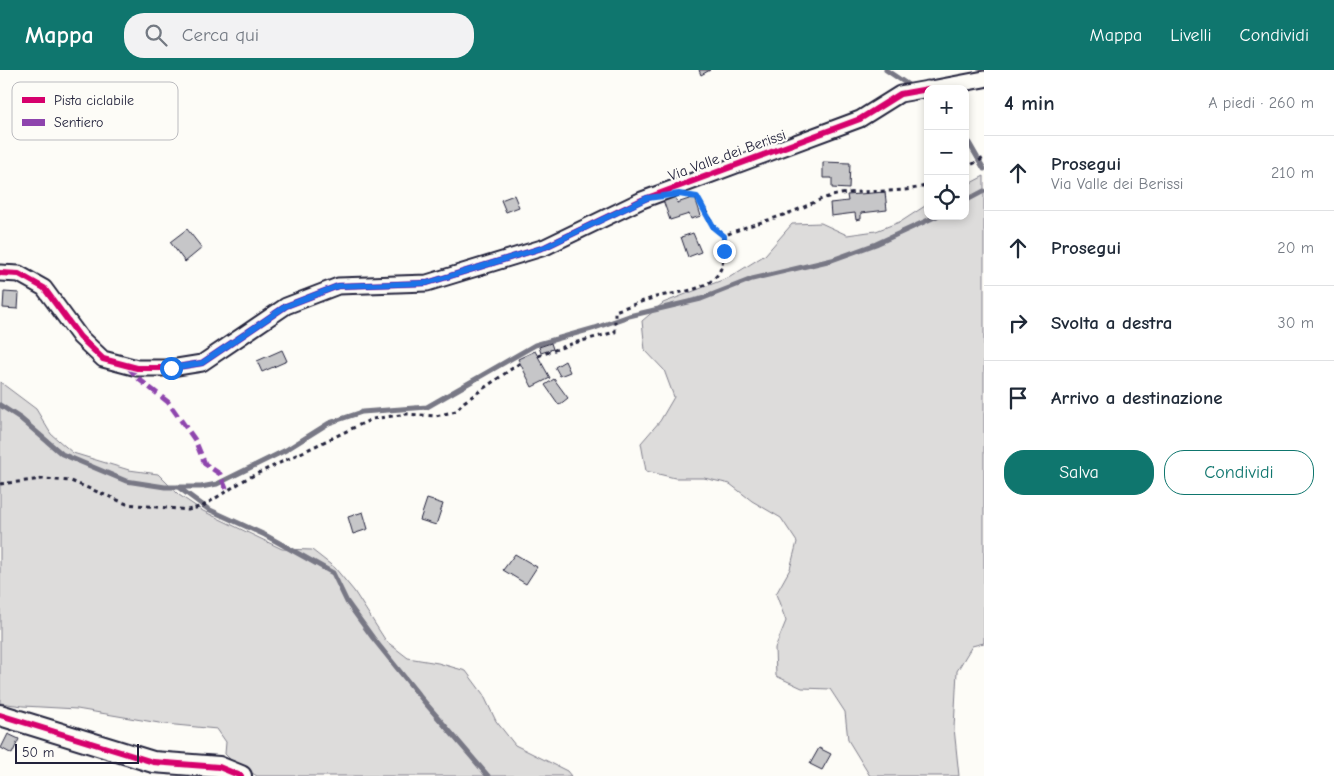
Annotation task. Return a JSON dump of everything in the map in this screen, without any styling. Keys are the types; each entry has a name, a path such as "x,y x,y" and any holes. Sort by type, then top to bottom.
{"street":[{"name":"Via Valle dei Berissi","path":"954,85 984,80"},
{"name":"Via Valle dei Berissi","path":"0,273 19,274 44,288 80,338 103,359 137,368 171,368 202,363 286,306 338,286 427,283 545,247 642,200 860,119 900,94 924,90"},
{"path":"0,715 153,762 219,767 241,776"}],"path":[{"path":"969,166 984,158"},
{"path":"724,236 833,196 884,190 917,189 924,186"},
{"path":"689,195 697,197 714,228 724,236"},
{"path":"538,356 574,343 615,332 615,311 656,297 693,290 708,282 718,275 724,260 724,236"},
{"path":"0,484 43,479 71,481 126,504 188,510 203,506 246,479 372,419 407,414 436,416 456,411 464,402 520,363"}],"shaded area":[{"path":"984,176 984,643 972,646 957,671 954,728 959,776 870,776 848,740 845,712 830,689 802,688 776,676 775,648 786,621 776,594 790,569 797,542 781,518 752,501 730,484 704,478 675,478 646,471 641,443 660,421 674,397 664,370 645,350 642,321 663,303 730,277 765,255 792,224 821,223 847,235 876,231 902,221 924,207 924,220 969,220 969,184"},
{"path":"0,382 36,409 51,434 73,453 129,470 158,474 179,495 203,511 282,549 312,550 335,568 354,591 386,641 408,658 438,663 466,671 483,694 496,721 515,745 567,771 571,776 257,776 233,762 225,754 226,742 217,729 165,724 77,709 0,703"}],"building":[{"path":"699,70 710,70 701,75"},
{"path":"823,162 850,163 849,189 832,188 832,178 823,178"},
{"path":"885,192 887,210 861,213 861,219 856,220 855,213 831,216 830,203 848,201 847,195"},
{"path":"514,195 519,207 506,212 501,200"},
{"path":"675,196 677,203 695,197 701,216 691,219 689,214 670,220 663,200"},
{"path":"187,229 202,248 185,262 170,242"},
{"path":"693,233 701,252 688,257 681,237"},
{"path":"4,292 19,293 18,309 3,308"},
{"path":"551,343 553,349 541,353 539,347"},
{"path":"282,350 287,361 262,372 257,361"},
{"path":"535,351 550,378 532,387 518,359"},
{"path":"565,361 570,372 560,376 555,367"},
{"path":"554,379 568,398 559,405 545,385"},
{"path":"427,499 443,504 436,525 420,520"},
{"path":"363,512 368,529 353,534 348,517"},
{"path":"515,554 537,567 526,584 503,570"},
{"path":"8,734 19,739 12,754 1,748"},
{"path":"819,748 831,754 822,770 810,764"}],"waterway":[{"path":"886,70 913,88"},
{"path":"969,143 984,169"},
{"path":"969,199 984,191"},
{"path":"0,405 20,418 62,454 126,481 165,487 201,487 217,484 286,450 329,423 362,412 427,407 535,345 629,316 701,299 752,279 832,260 876,244 928,220"},
{"path":"178,487 208,509 265,535 333,573 347,602 373,638 488,776"}],"marked path":[{"path":"128,367 140,380 168,402 195,440 205,464 220,474 227,491"}],"cycle path":[{"path":"0,273 19,274 44,288 80,337 103,359 137,368 171,368 202,363 286,306 338,286 427,283 545,247 642,200 860,119 900,94 924,90"},
{"path":"0,715 153,762 219,767 241,776"}],"route":[{"path":"171,368 202,363 286,306 338,286 427,283 545,247 647,198 679,194 697,197 714,228 724,236 724,251"}]}
